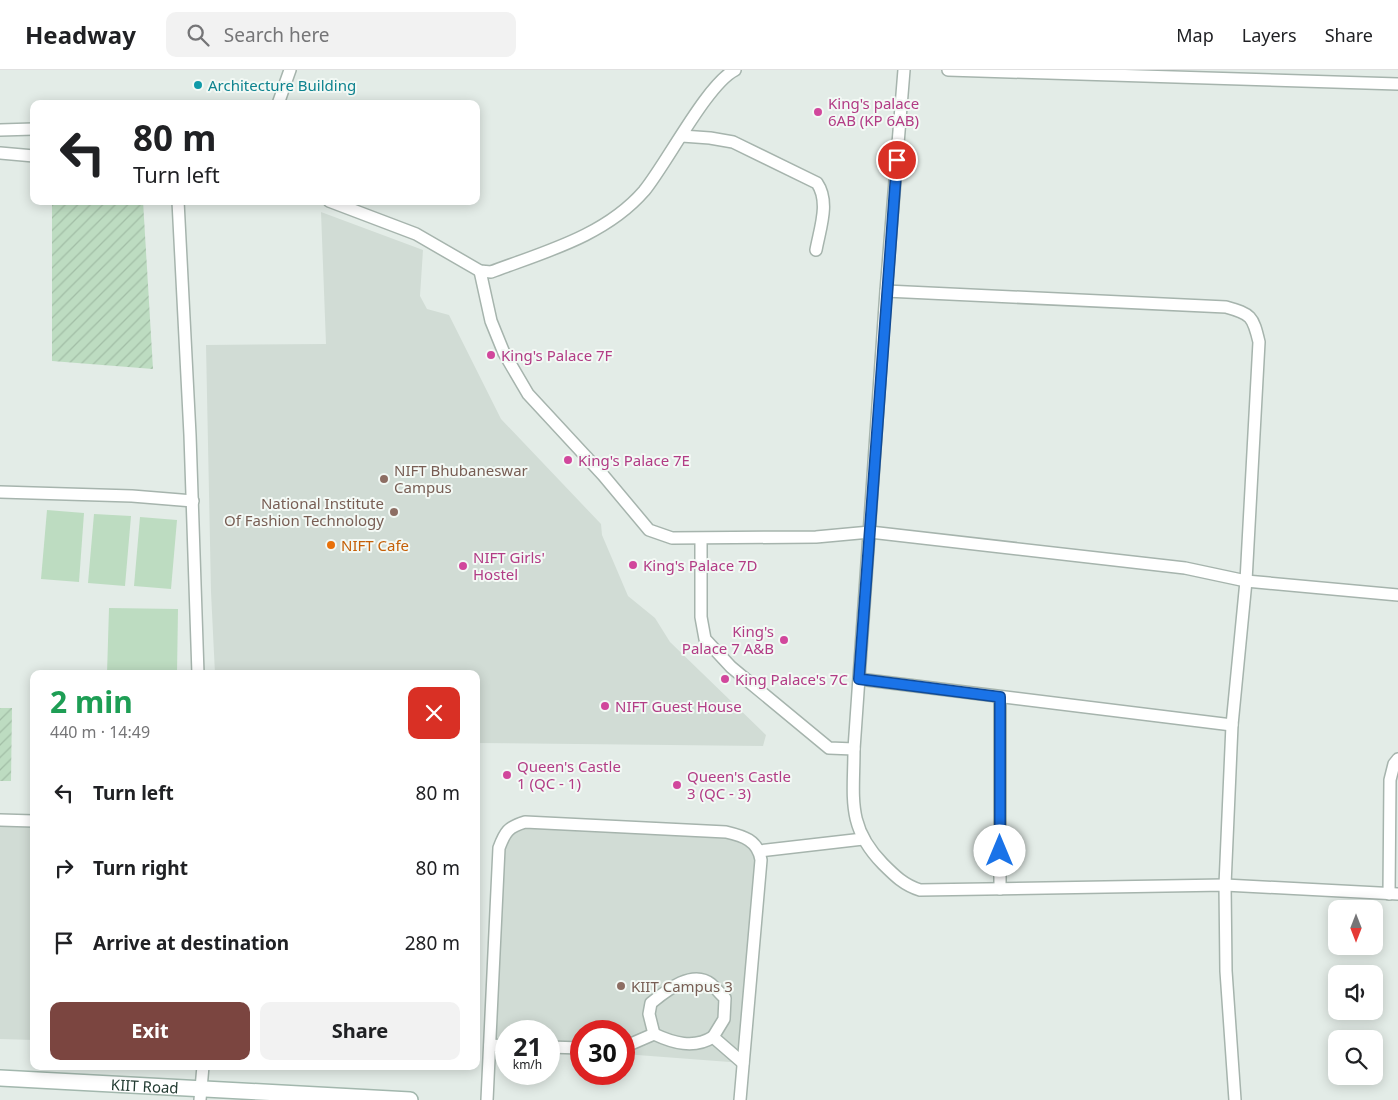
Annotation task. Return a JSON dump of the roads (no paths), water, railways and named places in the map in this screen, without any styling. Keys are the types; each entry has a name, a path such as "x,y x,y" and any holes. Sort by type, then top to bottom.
{"main road":[{"name":"KIIT Road","path":"0,1078 200,1094 410,1100"}],"street":[{"path":"279,100 290,70"},
{"path":"340,205 416,234 480,271 490,272 553,248 610,222 643,192 718,84 735,70"},
{"path":"904,70 886,291 854,749 854,811 863,839 870,850 904,885 920,890 1225,885 1393,894 1390,780 1394,764 1398,758"},
{"path":"948,70 1398,84"},
{"path":"0,130 30,128"},
{"path":"682,136 733,142 817,183 823,192 824,202 816,250"},
{"path":"0,153 30,156"},
{"path":"178,205 193,501 198,670"},
{"path":"480,271 491,321 504,353 528,394 603,475 649,530 672,538 701,539 816,537 870,532 1185,568 1246,581 1398,595"},
{"path":"886,291 1226,307 1246,313 1254,324 1259,342 1246,581 1232,725 1225,885 1226,971 1235,1100"},
{"path":"0,492 132,496 193,501"},
{"path":"701,539 701,616 705,639 731,666 829,748 854,749"},
{"path":"859,679 1232,725"},
{"path":"1000,697 1000,889"},
{"path":"0,820 30,821"},
{"path":"487,1100 499,848 505,832 511,826 525,822 726,832 743,836 753,842 759,851 761,860 740,1100"},
{"path":"759,851 863,839"},
{"path":"635,1042 654,1034 682,1044 706,1041 713,1037 724,1019 724,998 710,983 692,980 670,988 652,1002 649,1014 654,1034"},
{"path":"713,1037 743,1062"},
{"path":"490,1045 495,1045"},
{"path":"200,1094 203,1070"}],"place":[{"name":"Architecture Building","path":"198,85"},
{"name":"King's palace 6AB (KP 6AB)","path":"818,112"},
{"name":"King's Palace 7F","path":"491,355"},
{"name":"King's Palace 7E","path":"568,460"},
{"name":"NIFT Bhubaneswar Campus","path":"384,479"},
{"name":"National Institute Of Fashion Technology","path":"394,512"},
{"name":"NIFT Cafe","path":"331,545"},
{"name":"King's Palace 7D","path":"633,565"},
{"name":"NIFT Girls' Hostel","path":"463,566"},
{"name":"King's Palace 7 A&B","path":"784,640"},
{"name":"King Palace's 7C","path":"725,679"},
{"name":"NIFT Guest House","path":"605,706"},
{"name":"Queen's Castle 1 (QC - 1)","path":"507,775"},
{"name":"Queen's Castle 3 (QC - 3)","path":"677,785"},
{"name":"KIIT Campus 3","path":"621,986"}]}
